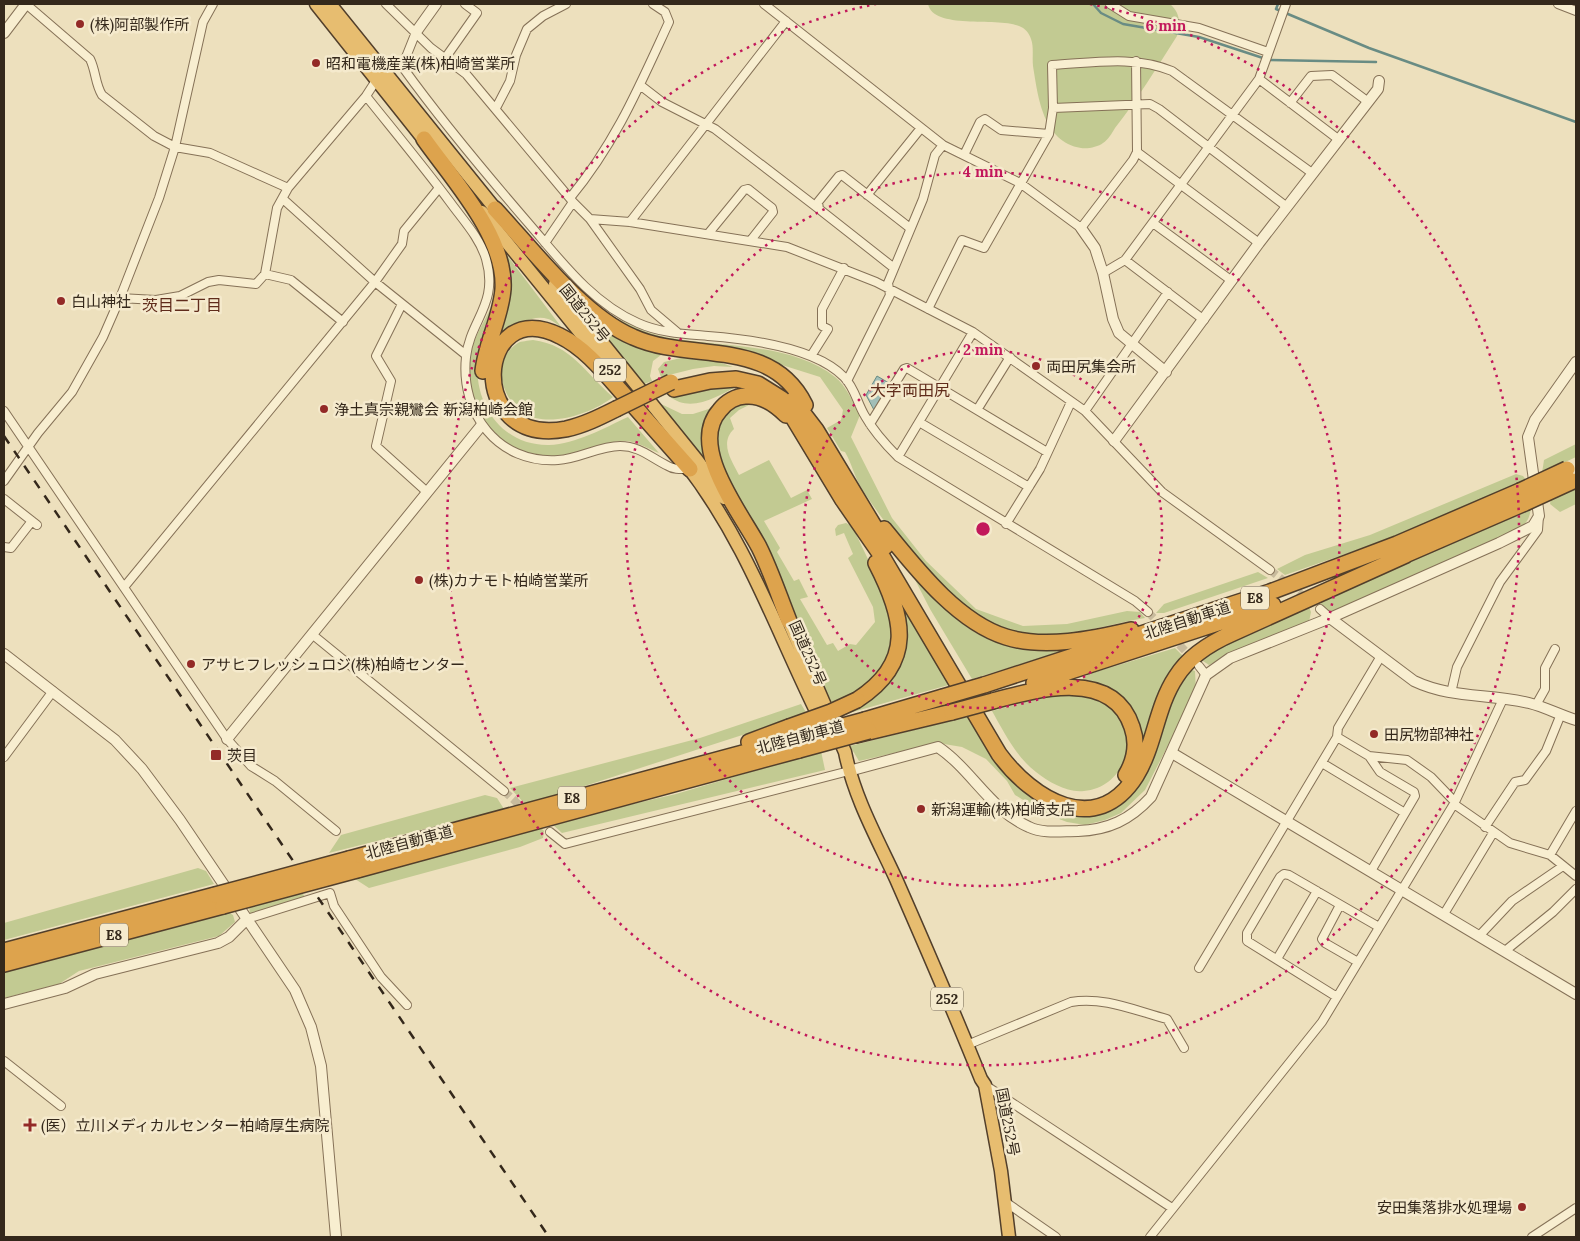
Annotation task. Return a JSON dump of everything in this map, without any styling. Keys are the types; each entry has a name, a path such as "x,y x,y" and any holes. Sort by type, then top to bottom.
{"highway":[{"name":"国道252号","path":"316,4 381,75 494,209 713,482 755,550 789,621 845,752 849,771"},
{"name":"国道252号","path":"330,4 424,139 690,469 742,550 814,708 838,755 849,771 985,1085 1009,1237"},
{"path":"424,139 481,220 499,257 502,290 483,371 486,390 494,408 516,429 544,437 576,434 694,376 719,373 756,376 774,385 789,396 848,496 997,734 1024,771 1052,791 1081,798 1091,798 1109,790 1124,777 1129,769 1135,751 1131,724 1122,708 1105,696 1086,688 1057,687 989,694"},
{"path":"494,209 585,304 604,320 634,338 656,345 731,355 762,364 778,373 793,386 810,434"},
{"path":"618,412 566,429 545,429 523,424 507,411 496,395 492,377 498,351 510,337 528,330 547,331 568,340 594,362 690,469"},
{"path":"789,621 759,549 715,467 711,456 709,436 718,411 732,400 747,396 764,400 782,410 810,434"},
{"name":"北陸自動車道","path":"353,864 622,785 794,739 868,728 948,706 1223,623 1406,555 1573,473"},
{"path":"848,496 1007,765 1023,782 1042,796 1062,806 1072,808 1093,807 1104,803 1112,799 1128,785 1147,754 1160,709 1170,687 1184,665 1193,656 1218,640 1406,555"},
{"path":"848,496 952,602 984,628 1019,640 1065,640 1143,627 1196,614 1332,569"},
{"path":"794,739 831,712 857,700 876,686 888,672 900,644 900,624 890,591 848,496"},
{"name":"北陸自動車道","path":"989,694 1332,569 1522,497"},
{"name":"北陸自動車道","path":"4,964 219,900 794,739 847,737 868,728"},
{"name":"北陸自動車道","path":"4,951 219,900"}],"street":[{"path":"4,33 26,4 90,59 94,67 97,87 102,95 154,136 175,147 210,152 288,188"},
{"path":"4,481 28,447 72,392 102,337 120,298 159,198 175,147 203,22 213,4"},
{"path":"386,4 431,48 446,57 466,74 572,200 590,218 640,289 651,310 678,333"},
{"path":"436,4 416,32 404,62 404,69 434,112 593,295 638,324 678,333 736,338 811,356 844,376 870,424 882,441 898,458 1136,601 1148,612"},
{"path":"446,57 478,13 465,4"},
{"path":"496,108 510,81 516,55 527,29 543,16 566,4"},
{"path":"545,242 623,121 669,22 664,12 653,4"},
{"path":"764,4 943,145 1020,183 1081,228 1095,248 1103,273 1113,319 1119,333 1166,372"},
{"path":"1110,4 1129,16 1199,28 1268,52"},
{"path":"1103,273 1125,260 1259,80 1286,4"},
{"path":"1559,4 1576,10"},
{"path":"630,222 786,21"},
{"path":"120,298 156,300 180,296 208,282 219,280 256,284 265,274 277,208 288,188 366,96 381,75 396,61 404,62"},
{"path":"1081,228 1133,160 1137,152 1136,61"},
{"path":"928,309 962,240 984,248 1049,134 1053,108 1052,65 1136,61 1153,63 1172,71 1312,173"},
{"path":"1290,103 1311,76 1332,75 1367,101"},
{"path":"1259,80 1338,139"},
{"path":"1114,440 1166,372 1258,244 1378,89 1379,81"},
{"path":"640,85 662,102 706,124 894,268"},
{"path":"366,96 439,188 477,240 486,257 489,273 489,290 485,308 466,354 466,383 469,399 481,426 509,448 540,459 565,459 619,446 638,448 674,469 690,469"},
{"path":"1053,108 1150,104 1287,207"},
{"path":"964,155 980,122 985,119 1001,130 1049,134"},
{"path":"867,195 921,128"},
{"path":"847,381 890,295 888,283 925,193 936,155 943,145"},
{"path":"1137,152 1258,244"},
{"path":"819,209 818,202 839,176 842,175 910,228"},
{"path":"125,586 375,282 402,244 404,231 439,188"},
{"path":"708,234 744,190 748,188 772,208 772,212 751,240"},
{"path":"283,199 375,282 466,354"},
{"path":"590,218 630,222 787,247 844,268 888,288 973,332 1085,411 1162,492 1270,570"},
{"path":"1153,223 1232,281"},
{"path":"1125,260 1204,320"},
{"path":"811,356 828,329 822,326 822,309 844,268"},
{"path":"265,274 291,280 343,322"},
{"path":"1085,411 1168,292"},
{"path":"402,304 376,356 391,381 376,446 428,492"},
{"path":"898,458 973,332"},
{"path":"977,410 1010,357"},
{"path":"1451,694 1456,667 1500,582 1538,530 1539,516 1528,437 1535,420 1576,362"},
{"path":"870,424 904,369 907,368 1047,452"},
{"path":"1006,524 1029,487 1071,402"},
{"path":"4,411 125,586 227,739 251,766 275,781 336,831"},
{"path":"919,422 1029,487"},
{"path":"227,739 481,426"},
{"path":"4,499 34,523 11,548 4,547"},
{"path":"550,832 565,844 938,747 953,757 994,803 1029,828 1047,831 1108,828 1139,810 1151,797 1206,674 1230,658 1330,618 1499,543 1533,526 1539,516"},
{"path":"1320,609 1414,681 1428,688 1451,694 1503,699 1536,705 1576,720"},
{"path":"313,635 504,791"},
{"path":"1536,705 1545,689 1545,668 1555,649"},
{"path":"4,654 115,740 142,769 167,801 295,990 311,1027 321,1066 336,1237"},
{"path":"1199,968 1288,822 1337,737 1338,728 1381,656"},
{"path":"1199,666 1206,674"},
{"path":"4,757 53,691"},
{"path":"1150,1237 1314,1032 1337,997 1379,927 1404,890 1455,803 1503,699"},
{"path":"1484,827 1515,782 1525,780 1546,751 1561,714"},
{"path":"1337,737 1369,756 1407,760 1431,777 1455,803 1484,827 1510,843 1550,855 1576,876"},
{"path":"1172,753 1576,994"},
{"path":"1369,756 1380,772 1414,792 1415,796 1371,871"},
{"path":"1322,763 1405,813"},
{"path":"1550,855 1576,811"},
{"path":"1444,914 1493,833"},
{"path":"1480,936 1512,901 1527,888 1564,866"},
{"path":"1337,997 1247,941 1246,938 1275,885 1284,874 1379,927"},
{"path":"1505,951 1553,912 1576,888"},
{"path":"1277,959 1317,891"},
{"path":"4,1004 65,988 95,974 218,943 248,920 330,893 334,906 382,977 406,1005"},
{"path":"1340,905 1322,939 1325,943 1358,962"},
{"path":"967,1045 1071,1002 1084,1000 1100,1001 1167,1019 1184,1048"},
{"path":"4,1061 61,1106"},
{"path":"985,1085 1172,1208"},
{"path":"1004,1200 1056,1237"},
{"path":"1532,1237 1576,1208"}],"green space":[{"path":"928,4 1170,4 1178,15 1179,27 1177,36 1105,142 1096,147 1081,148 1068,144 1050,128 1040,104 1033,66 1032,42 1025,29 997,22 953,20 941,17 932,12"},
{"path":"497,242 562,328 548,319 533,319 512,329 494,345"},
{"path":"491,307 480,347 478,376 480,392 486,406 494,419 505,430 517,438 532,443 559,444 590,435 628,417 659,453 637,443 623,441 603,444 564,455 553,457 541,456 522,452 505,444 492,433 481,419 474,404 470,387 469,368 473,344"},
{"path":"609,314 625,323 659,336 759,349 800,358 818,366 839,380 860,415 851,437 892,518 926,561 976,609 1023,626 1067,624 1127,611 1140,612 1145,618 1082,631 1049,635 1018,633 996,625 974,612 952,595 930,574 891,530 875,508 859,484 845,452 841,451 827,428 841,420 843,410 820,377 747,354 670,344 618,325"},
{"path":"600,329 633,345 665,352 653,361 650,376 652,381 644,384 599,331"},
{"path":"533,340 546,343 568,354 613,397 605,403 571,417 546,420 525,414 510,399 505,390 502,380 502,369 509,351 519,342"},
{"path":"689,356 716,361 733,367 714,366 661,377 658,369 664,362"},
{"path":"738,386 704,402 686,403 677,401 669,396 683,390"},
{"path":"744,402 751,404 739,410 730,418 734,429 727,440 730,458 739,475 769,460 791,498 807,490 812,499 764,521 780,548 777,552 794,581 799,579 808,597 800,599 827,645 833,643 838,651 850,644 856,645 875,622 873,607 848,558 853,554 844,533 836,536 835,529 838,525 846,523 852,526 894,613 892,651 883,670 867,685 843,701 828,707 787,592 733,495 713,440 725,410"},
{"path":"659,403 682,414 693,414 715,407 712,476"},
{"path":"1576,444 1576,457 1542,473 1544,460"},
{"path":"1516,474 1523,476 1527,481 1397,536 1285,575 1277,569 1305,555 1370,535"},
{"path":"1576,487 1576,504 1560,512 1550,504 1551,498"},
{"path":"1531,507 1526,523 1504,535 1333,611 1328,611 1319,602"},
{"path":"909,568 931,595 956,619 985,637 1001,643 1018,646 1050,646 1083,642 1047,656 972,679 930,609"},
{"path":"1258,572 1268,578 1164,613 1156,613 1164,604"},
{"path":"1308,605 1311,612 1309,622 1257,641 1209,665 1200,659 1229,640"},
{"path":"907,607 952,684 842,715 902,655 906,645 903,612 904,608"},
{"path":"1175,648 1184,657 1144,746 1138,720 1126,700 1106,687 1080,681 1089,674"},
{"path":"1189,669 1195,671 1196,691 1145,790 1121,813 1105,820 1085,825 1067,822 1046,814 1015,795 1007,781 986,759 962,747 938,743 859,761 850,746 970,716 1057,808 1124,798 1165,705"},
{"path":"1067,691 1091,697 1108,705 1122,720 1127,733 1128,746 1125,759 1119,771 1110,781 1098,788 1084,791 1071,790 1058,786 1041,776 1016,752 992,711"},
{"path":"801,704 807,714 526,805 510,788 700,738"},
{"path":"821,751 825,770 562,833 551,823 676,794"},
{"path":"485,795 497,798 504,809 329,853 341,835"},
{"path":"540,827 544,831 543,838 520,847 369,888 352,877"},
{"path":"198,868 206,871 214,884 4,940 4,923"},
{"path":"301,891 307,900 255,914 250,913 249,906"},
{"path":"226,911 233,915 235,922 219,936 79,971 59,984 4,998 4,971"}],"water":[{"path":"877,376 889,383 874,410 866,395"}],"waterway":[{"path":"1093,4 1101,13 1123,24 1199,37 1269,60 1376,62"},
{"path":"1278,4 1276,9 1369,48 1576,122"}],"tunnel":[{"path":"1270,570 1320,609"},
{"path":"1148,612 1163,628"},
{"path":"1171,636 1193,659"},
{"path":"504,791 526,811"}],"railway":[{"path":"4,436 549,1237"}],"place":[{"name":"(株)阿部製作所","path":"80,24"},
{"name":"昭和電機産業(株)柏崎営業所","path":"316,63"},
{"name":"白山神社","path":"61,301"},
{"name":"両田尻集会所","path":"1036,366"},
{"name":"浄土真宗親鸞会 新潟柏崎会館","path":"324,409"},
{"name":"(株)カナモト柏崎営業所","path":"419,580"},
{"name":"アサヒフレッシュロジ(株)柏崎センター","path":"191,664"},
{"name":"田尻物部神社","path":"1374,734"},
{"name":"茨目","path":"216,755"},
{"name":"新潟運輸(株)柏崎支店","path":"921,809"},
{"name":"(医）立川メディカルセンター柏崎厚生病院","path":"30,1125"},
{"name":"安田集落排水処理場","path":"1522,1207"}],"district":[{"name":"茨目二丁目","path":"182,305"},
{"name":"大字両田尻","path":"910,390"}]}
